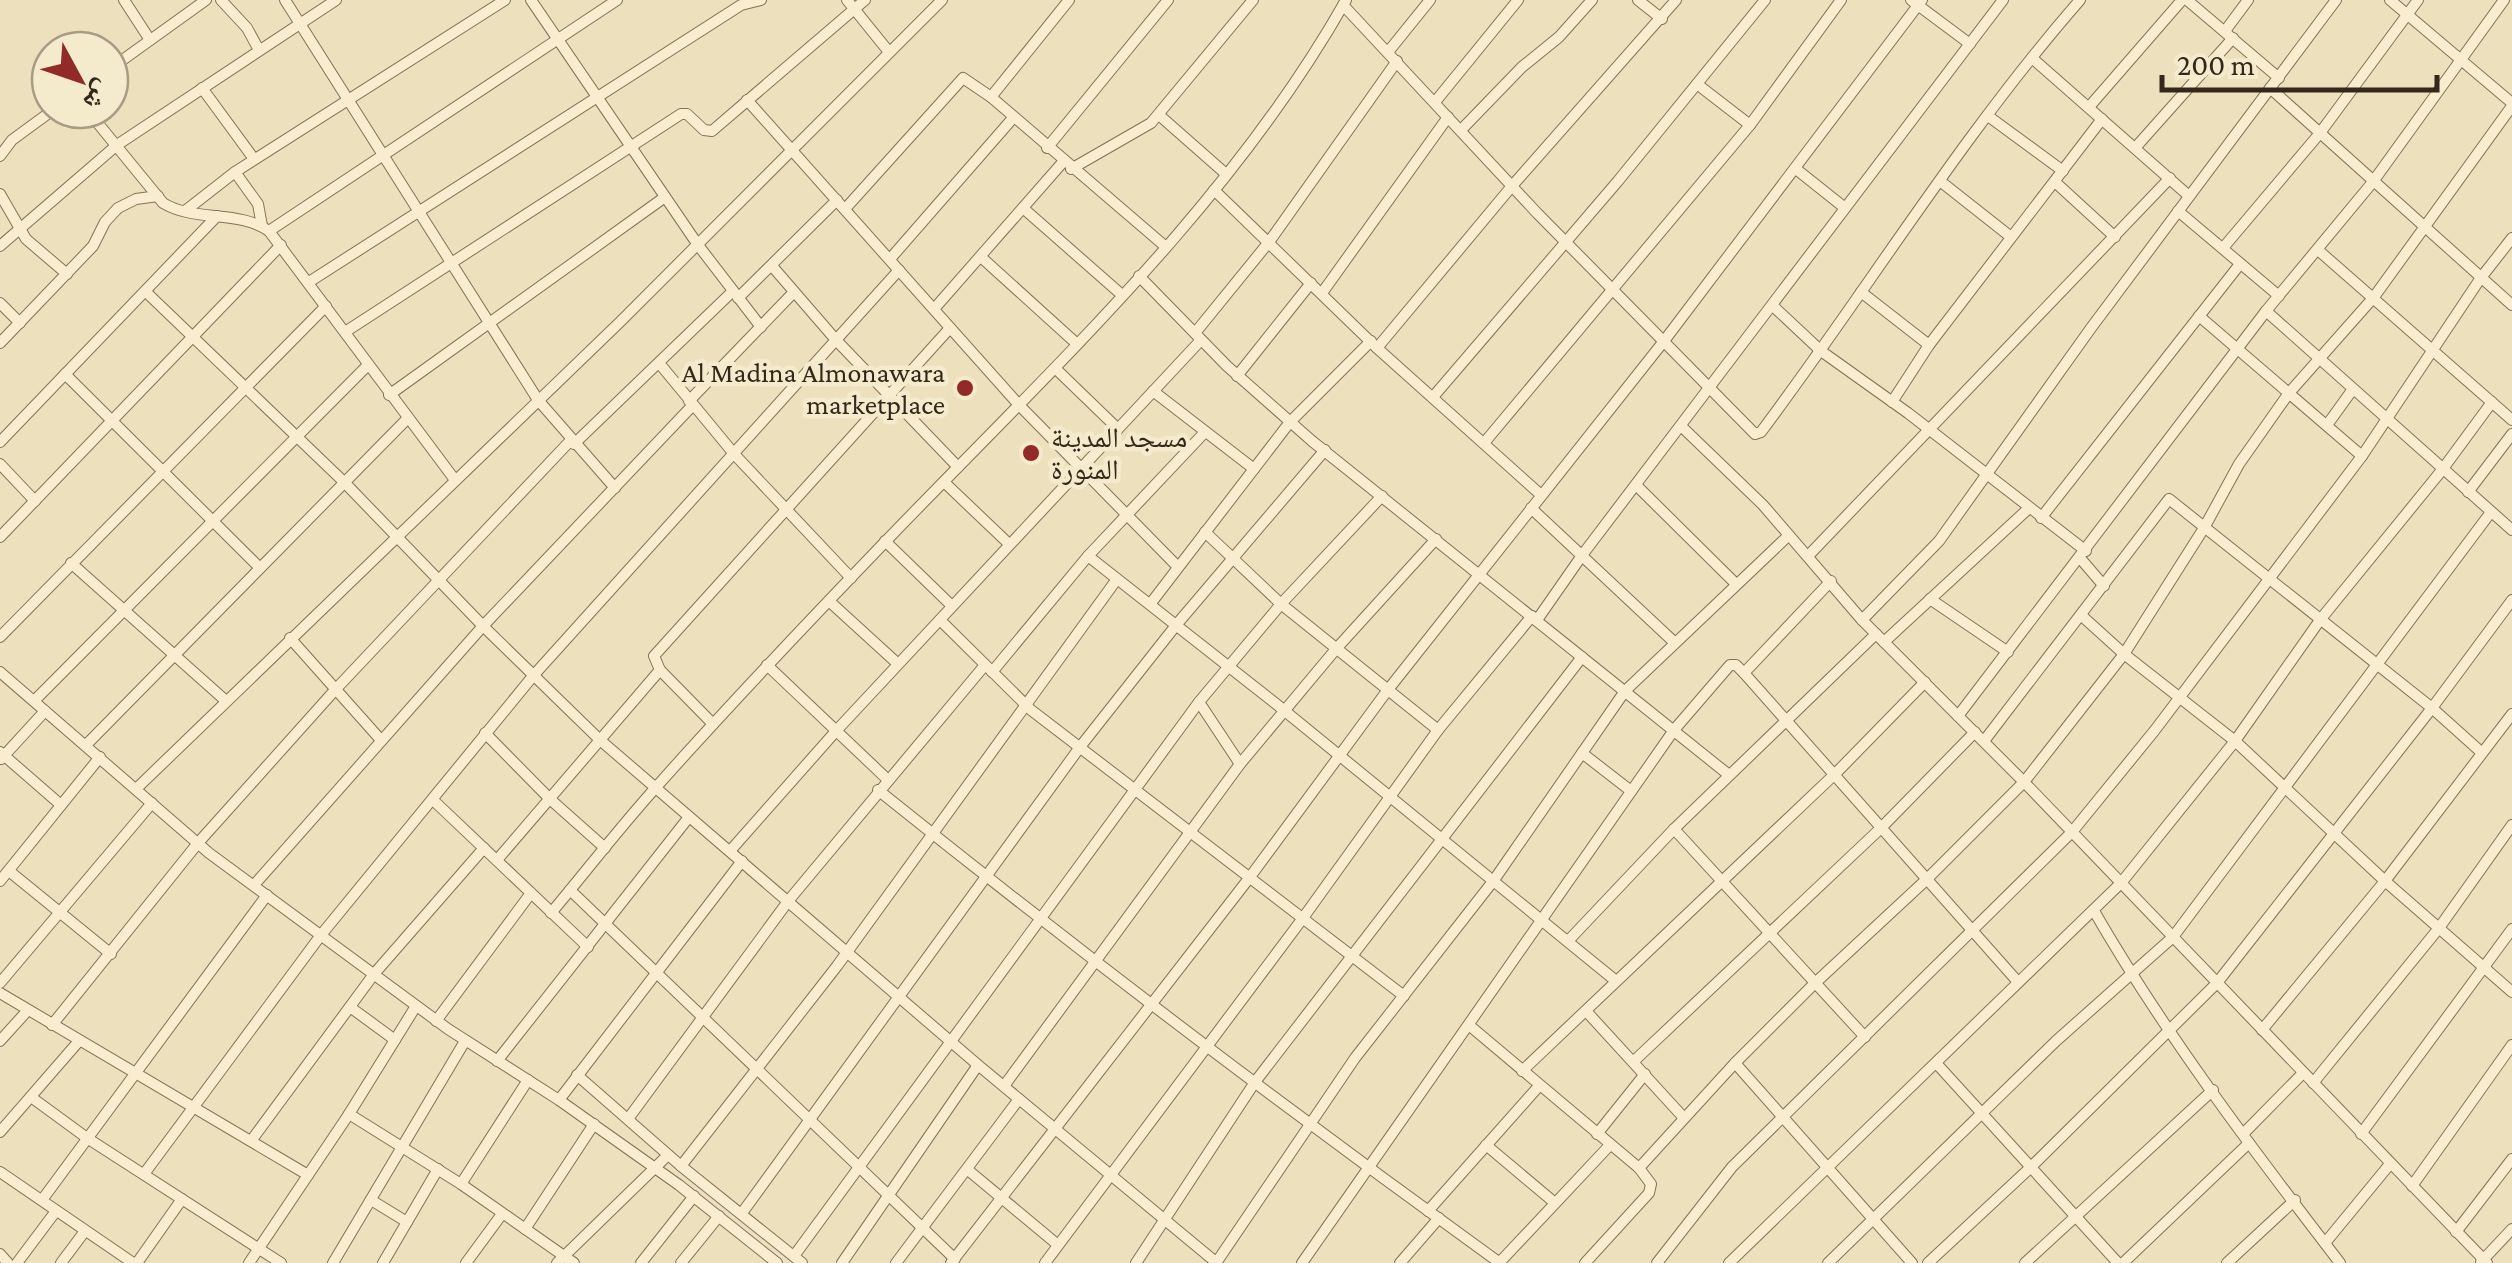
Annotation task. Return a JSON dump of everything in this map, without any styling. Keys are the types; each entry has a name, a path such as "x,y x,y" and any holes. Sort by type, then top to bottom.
{"street":[{"path":"124,0 150,40"},
{"path":"130,54 206,0"},
{"path":"222,0 247,28 259,50"},
{"path":"285,0 538,400 614,488"},
{"path":"0,246 118,145 336,0"},
{"path":"185,211 235,172 505,0"},
{"path":"531,0 698,244 761,327"},
{"path":"105,130 170,208 266,229 617,0"},
{"path":"309,282 739,2 761,0"},
{"path":"345,332 684,112 704,130 712,130 851,5 865,0"},
{"path":"136,789 698,244 942,0"},
{"path":"991,98 1069,0"},
{"path":"1047,148 1168,0"},
{"path":"934,309 1023,208 1067,165 1143,129 1159,115 1253,0"},
{"path":"730,851 836,731 1153,391 1198,337 1269,242 1430,0"},
{"path":"1435,102 1518,0"},
{"path":"1461,130 1522,67 1559,37 1592,0"},
{"path":"1638,0 1662,19"},
{"path":"1151,603 1290,422 1374,344 1676,0"},
{"path":"1433,398 1766,0"},
{"path":"1484,444 1750,125 1841,0"},
{"path":"1045,1263 1438,730 1584,554 2004,0"},
{"path":"551,913 655,788 767,665 1055,368 1166,247 1214,190 1321,46 1344,2 1564,241 1755,434 1761,432 1821,351 1988,116 2080,0"},
{"path":"2089,108 2184,0 2278,78"},
{"path":"2135,148 2229,35 2248,0"},
{"path":"1862,620 1939,541 2336,0"},
{"path":"1639,1168 1735,1062 2024,782 2124,654 2204,528 2239,464 2289,393 2374,297 2512,104 2390,0"},
{"path":"2223,248 2320,133 2418,0"},
{"path":"1958,716 2266,311 2372,183 2504,0"},
{"path":"570,890 953,1261 1250,877 1387,691 1796,169 1917,2 1970,44"},
{"path":"851,5 889,52"},
{"path":"2032,58 2189,196"},
{"path":"52,1025 198,843 438,579 573,442 841,204 958,80 969,80 1166,247"},
{"path":"1697,84 1750,125"},
{"path":"202,88 254,160"},
{"path":"2270,88 2512,305"},
{"path":"747,100 1019,405 1178,568"},
{"path":"1159,115 1226,174"},
{"path":"1988,116 2063,172"},
{"path":"1322,294 1448,117"},
{"path":"890,258 1013,118"},
{"path":"1892,402 1930,345 2102,119"},
{"path":"0,156 4,140 30,124"},
{"path":"1796,169 1844,208"},
{"path":"235,172 258,204 266,229 455,480"},
{"path":"1808,556 2170,178"},
{"path":"1940,181 2011,237"},
{"path":"2055,182 2115,237"},
{"path":"1214,190 1374,344 1541,494"},
{"path":"0,194 34,249 67,274"},
{"path":"0,343 93,246 118,208 158,196"},
{"path":"389,394 665,197"},
{"path":"1023,208 1122,294"},
{"path":"2178,211 2278,296"},
{"path":"0,442 217,216"},
{"path":"1657,1263 1718,1181 2072,832 2362,456 2512,238"},
{"path":"0,538 281,245"},
{"path":"2318,250 2512,420"},
{"path":"981,257 1077,344"},
{"path":"2041,518 2240,264"},
{"path":"772,266 836,340 958,467"},
{"path":"144,1174 321,935 533,676 899,270"},
{"path":"1139,276 1238,376 1290,422 1729,775"},
{"path":"1238,376 1311,283"},
{"path":"146,292 344,482 600,740 896,996 1217,1263 1355,1058 1494,880 1625,691 1788,536"},
{"path":"254,885 380,739 794,292"},
{"path":"1861,292 1930,345"},
{"path":"0,304 20,322"},
{"path":"0,637 326,306"},
{"path":"1773,306 1821,351 2041,518 2083,555 2104,586"},
{"path":"2266,311 2512,530"},
{"path":"2199,316 2362,456"},
{"path":"714,724 660,670 654,660 658,651 950,328"},
{"path":"659,363 735,455 850,578"},
{"path":"34,701 368,365"},
{"path":"1055,368 1117,428"},
{"path":"65,374 260,568"},
{"path":"2326,425 2353,389"},
{"path":"1153,391 1254,469"},
{"path":"1729,1263 2122,883 2235,740 2320,620 2492,402"},
{"path":"86,744 407,419"},
{"path":"1680,426 1763,505 1862,620 2122,883 2484,1262 2512,1230"},
{"path":"628,1119 789,900 887,779 1206,432"},
{"path":"2468,492 2512,434"},
{"path":"742,1212 1080,747 1177,624 1324,450"},
{"path":"0,464 35,501"},
{"path":"944,482 1009,544"},
{"path":"1636,486 1735,583"},
{"path":"577,1074 681,1166 798,1260 859,1167 1199,702 1281,604 1382,496"},
{"path":"1634,1061 1979,737 2082,616 2169,499 2432,708 2480,752"},
{"path":"1531,508 1674,642"},
{"path":"1568,941 1674,829 1786,720 1930,599 2028,508"},
{"path":"1828,1263 1981,1113 2174,937 2490,512"},
{"path":"1205,532 1281,604 1438,730"},
{"path":"1004,1086 1240,764 1336,649 1436,539"},
{"path":"885,541 952,606"},
{"path":"1088,556 1616,981"},
{"path":"71,563 226,702"},
{"path":"681,1166 846,952 1117,579"},
{"path":"1744,673 1831,581"},
{"path":"1930,599 2008,652"},
{"path":"1928,1263 2217,983 2512,600"},
{"path":"829,601 898,664"},
{"path":"2082,616 2124,654 2235,740 2384,881 2512,992"},
{"path":"940,620 1026,705 1404,996"},
{"path":"290,638 380,739"},
{"path":"1136,1263 1256,1082 1582,657"},
{"path":"767,665 887,779"},
{"path":"1302,1263 1674,730 1730,665 1744,673 1836,773 2018,982"},
{"path":"497,860 660,670"},
{"path":"0,672 198,843 416,1006 655,1167 750,1242 761,1258 776,1263"},
{"path":"1522,1071 1836,773 1925,682"},
{"path":"1199,702 1240,764"},
{"path":"46,711 1,756 61,806"},
{"path":"2262,1030 2384,881 2512,714"},
{"path":"2501,729 2512,740"},
{"path":"486,733 551,800 605,848"},
{"path":"1582,753 1632,791"},
{"path":"0,882 100,757"},
{"path":"878,790 985,876 1500,1263 1610,1145"},
{"path":"433,800 588,947"},
{"path":"0,983 152,803"},
{"path":"498,1061 690,817"},
{"path":"2313,1084 2439,928 2512,825"},
{"path":"1674,829 1864,1037"},
{"path":"251,1141 374,974 484,848"},
{"path":"559,1100 742,861"},
{"path":"9,871 111,954"},
{"path":"436,1020 531,894"},
{"path":"42,1200 267,895"},
{"path":"2094,911 2130,974 2246,1138 2295,1200 2334,1261"},
{"path":"2362,1134 2512,929"},
{"path":"0,993 308,1175"},
{"path":"249,1263 416,1006"},
{"path":"350,1007 394,1040"},
{"path":"0,1042 28,1010"},
{"path":"1586,1011 1684,1118"},
{"path":"1470,1026 1639,1168 1652,1184 1649,1194 1586,1263"},
{"path":"0,1132 79,1041"},
{"path":"333,1263 466,1041"},
{"path":"2412,1186 2512,1045"},
{"path":"1735,1062 1912,1263"},
{"path":"1936,1063 2121,1263 2246,1138 2304,1073"},
{"path":"842,1263 978,1065"},
{"path":"1597,1134 1646,1074"},
{"path":"460,1184 528,1080"},
{"path":"1428,1210 1539,1086"},
{"path":"2025,1263 2212,1090"},
{"path":"31,1097 86,1138 280,1263"},
{"path":"896,1263 1018,1099"},
{"path":"349,1114 438,1169 565,1261 668,1154"},
{"path":"524,1229 594,1124"},
{"path":"1486,1145 1555,1204"},
{"path":"2456,1232 2512,1159"},
{"path":"2325,1243 2390,1164"},
{"path":"382,1263 438,1169"},
{"path":"968,1170 1058,1245"},
{"path":"0,1172 135,1263 182,1199"},
{"path":"641,1263 694,1196"},
{"path":"371,1200 406,1222"},
{"path":"2227,1263 2295,1200"},
{"path":"17,1263 56,1211"},
{"path":"466,1263 502,1214"},
{"path":"681,1263 719,1216"},
{"path":"1400,1263 1439,1218"},
{"path":"60,1263 85,1230"},
{"path":"750,1242 762,1230"},
{"path":"0,1254 8,1263"}],"place":[{"name":"Al Madina Almonawara marketplace","path":"965,388"},
{"name":"مسجد المدينة المنورة","path":"1031,453"}]}
